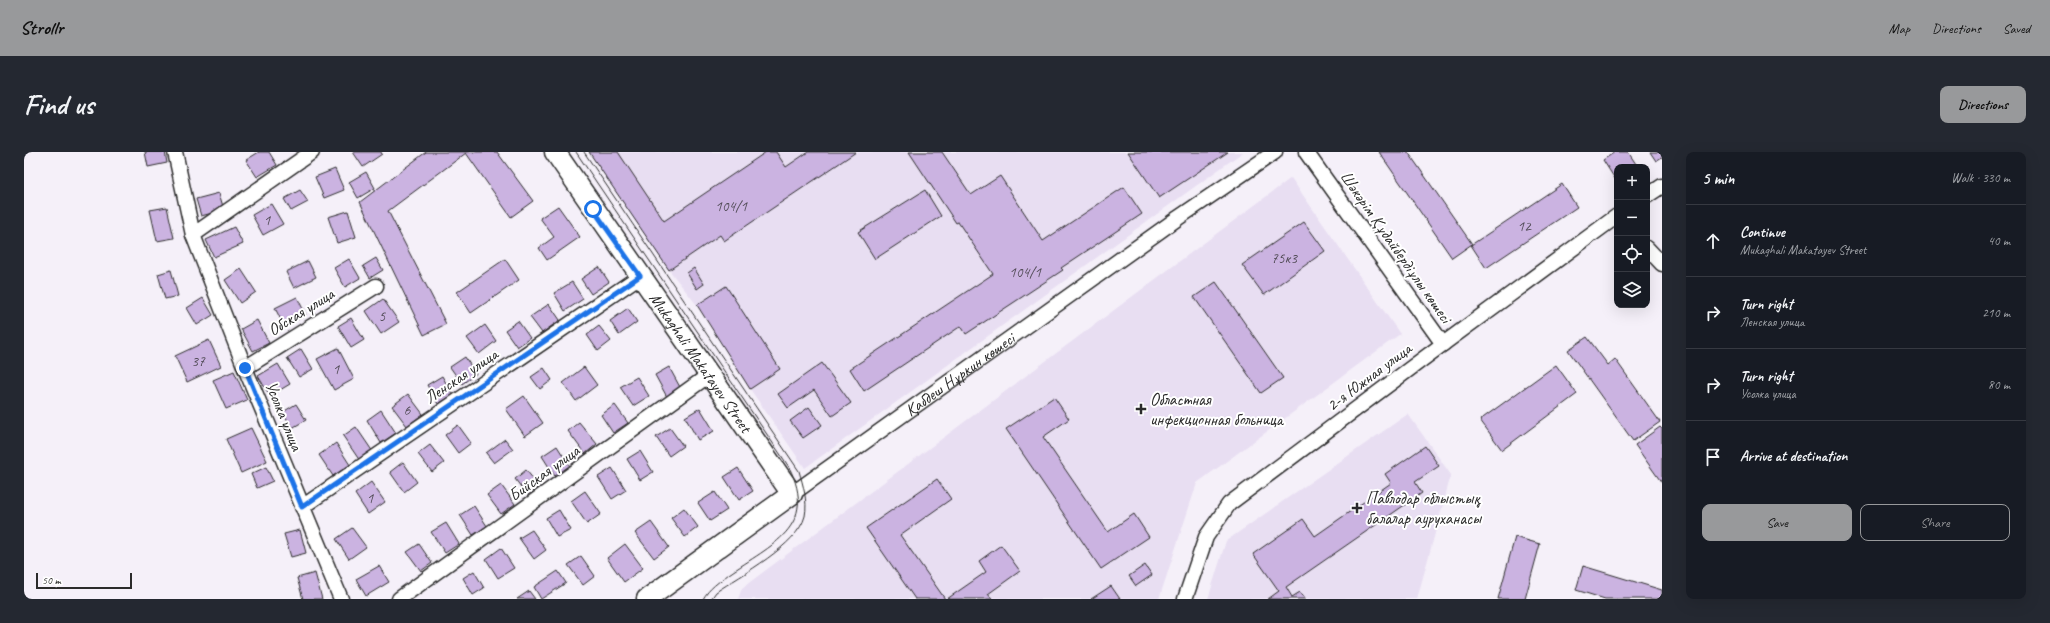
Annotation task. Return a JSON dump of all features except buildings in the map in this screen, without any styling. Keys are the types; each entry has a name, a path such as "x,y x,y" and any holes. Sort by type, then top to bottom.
{"main road":[{"name":"Mukaghali Makatayev Street","path":"555,152 792,494"},
{"name":"Қабдеш Нұркин көшесі","path":"646,599 792,494"}],"street":[{"name":"Усолка улица","path":"175,152 193,235 245,368 341,599"},
{"path":"193,235 312,152"},
{"name":"Қабдеш Нұркин көшесі","path":"792,494 1178,218 1275,152"},
{"name":"Шәкәрім Құдайбердіұлы көшесі","path":"1306,152 1443,344"},
{"path":"1650,194 1662,186"},
{"name":"2-я Южная улица","path":"1186,599 1206,538 1229,504 1614,218"},
{"path":"1650,251 1662,264"},
{"name":"Ленская улица","path":"302,507 640,276"},
{"name":"Обская улица","path":"245,368 376,286"},
{"name":"Бийская улица","path":"400,599 709,375"}],"shaded area":[{"path":"589,152 1243,152 805,468 750,389 697,305 669,270"},
{"name":"Областная инфекционная больница","path":"1291,178 1400,334 1197,483 1159,599 738,599 742,588"},
{"name":"Павлодар облыстық балалар ауруханасы","path":"1408,414 1451,475 1417,599 1208,599 1226,541"}],"tram line":[{"path":"576,152 789,467 797,488 798,505 794,520 786,532 774,543 729,574 708,592 703,599"},
{"path":"584,152 801,476 805,493 806,510 800,527 792,538 753,568 716,592 711,599"}],"place":[{"name":"Областная инфекционная больница","path":"1141,409"},
{"name":"Павлодар облыстық балалар ауруханасы","path":"1357,508"}],"route":[{"path":"245,368 302,507 640,276 593,209"}]}
